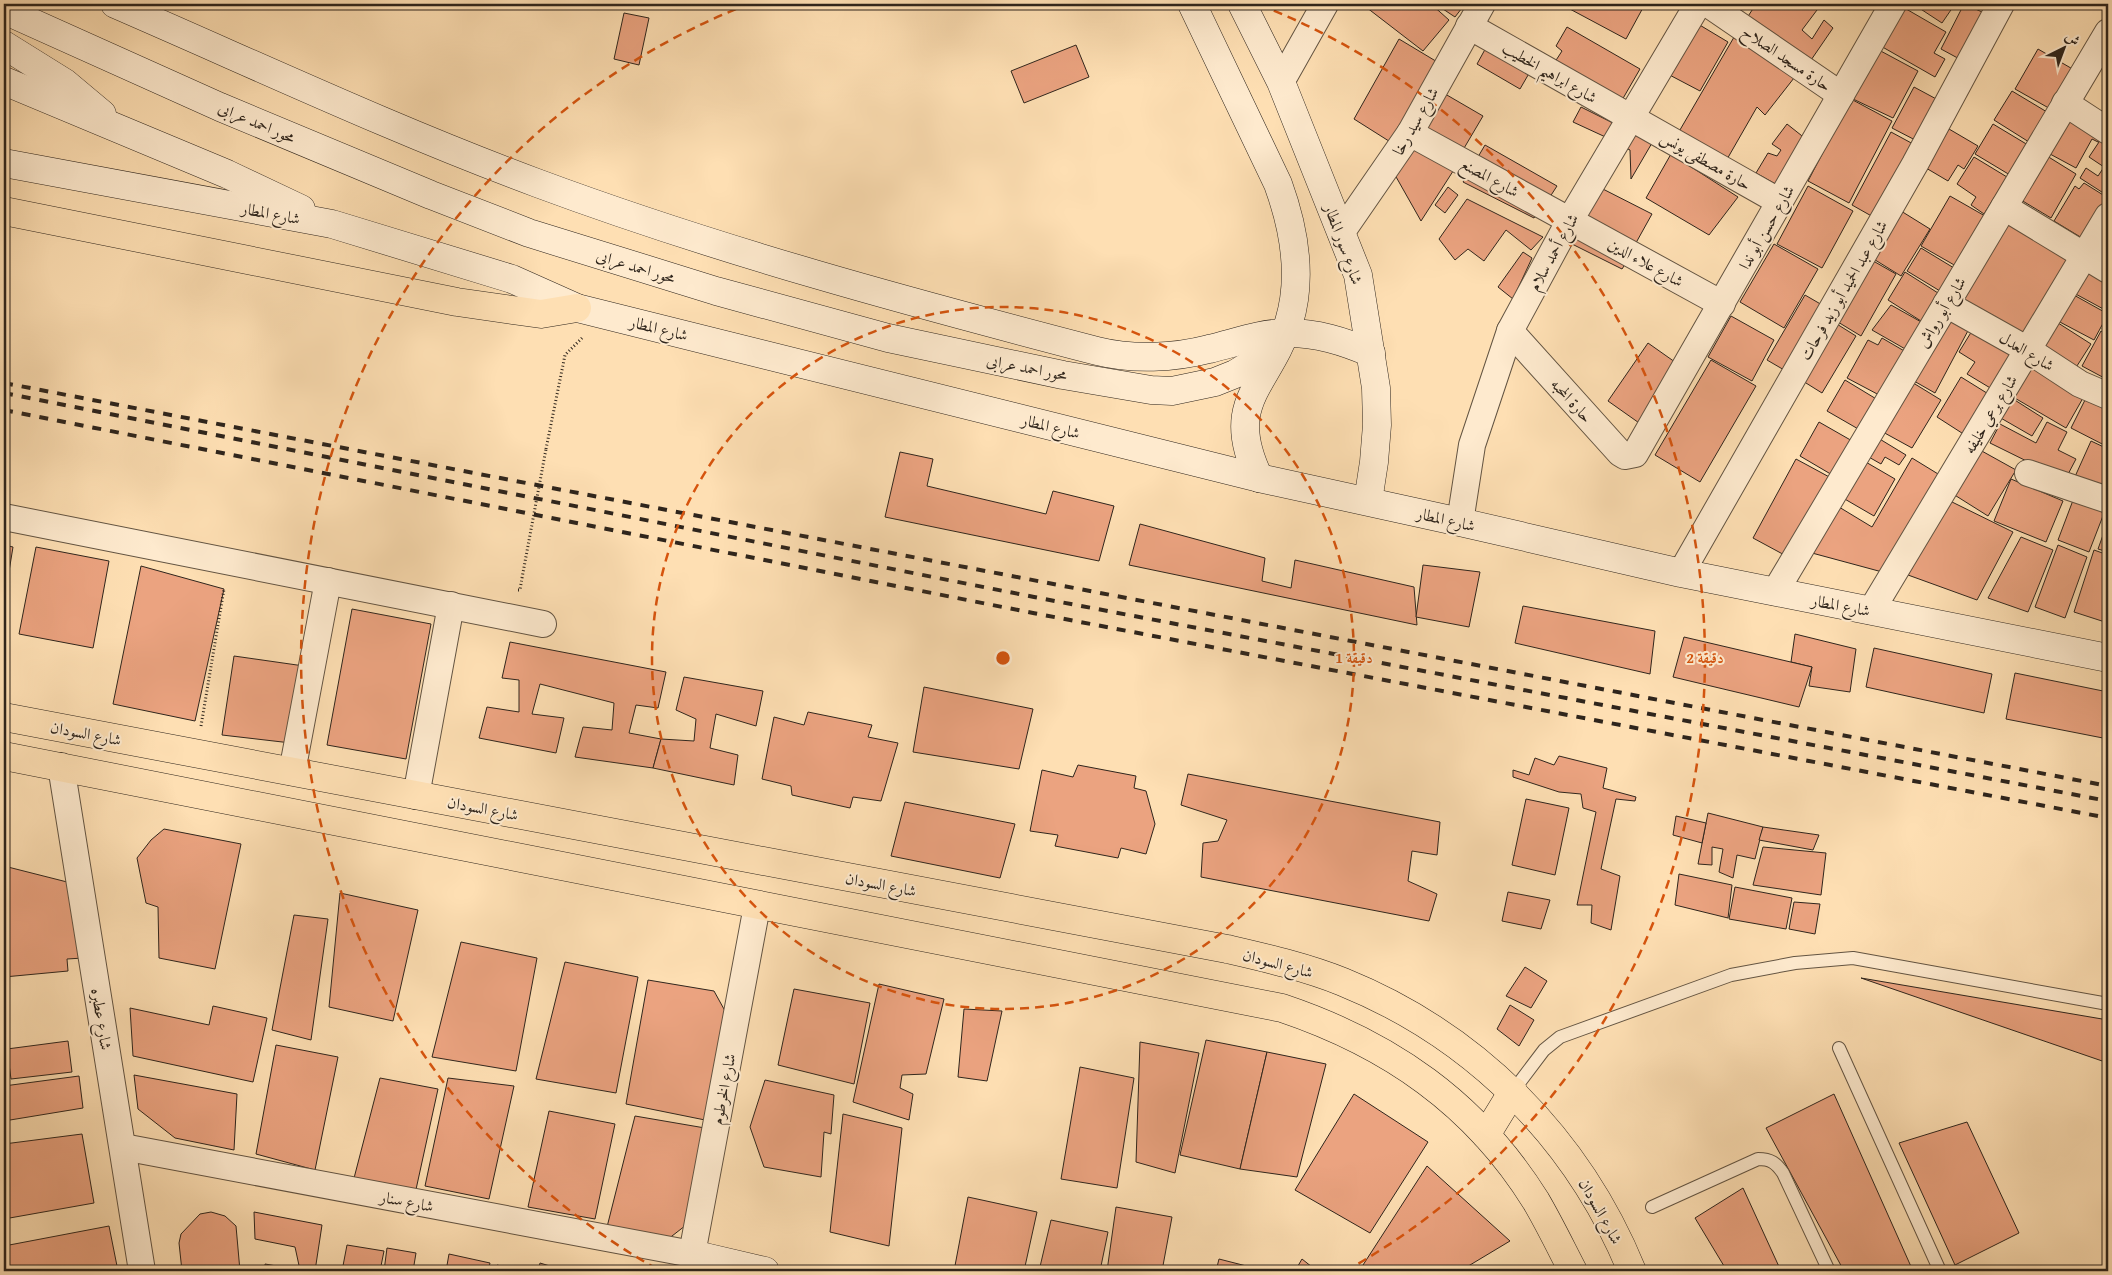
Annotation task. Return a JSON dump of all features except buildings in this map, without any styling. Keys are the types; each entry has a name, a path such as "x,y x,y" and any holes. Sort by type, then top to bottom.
{"main road":[{"path":"4,210 457,302 541,314 577,308"},
{"name":"شارع السودان","path":"4,717 1226,949 1304,968 1350,985 1415,1017 1463,1049 1513,1091 1540,1120 1588,1183 1608,1217 1632,1271"},
{"path":"4,756 1282,1008 1320,1020 1357,1037 1393,1057 1426,1080 1486,1135 1536,1201 1573,1271"},
{"path":"1486,1135 1513,1091"}],"street":[{"path":"115,4 271,75 466,156 625,215 805,271 1016,330 1103,352 1130,356 1183,354 1259,336 1285,333 1329,338 1370,353"},
{"path":"1192,4 1278,184 1287,207 1294,238 1296,265 1295,294 1285,333 1270,365 1255,385 1245,419 1245,440 1250,459 1259,478"},
{"name":"شارع سور المطار","path":"1242,4 1281,82 1358,275 1376,388 1377,425 1368,501"},
{"path":"1281,82 1325,4"},
{"name":"شارع أحمد سلام","path":"1460,522 1472,445 1510,331 1570,220 1698,4"},
{"name":"حارة مسجد الصلاح","path":"1708,4 1841,95"},
{"name":"شارع حسن أبو ندا","path":"1638,449 1893,4"},
{"name":"شارع عبد الحميد أبو زيد فرحات","path":"1681,574 1915,164 2001,4"},
{"name":"محور احمد عرابى","path":"4,10 220,107 431,195 529,233 716,290 888,338 1063,375 1151,390 1172,391 1215,382 1234,374 1258,358 1285,333"},
{"name":"شارع ابراهيم الخطيب","path":"1475,15 1631,118"},
{"name":"شارع سيد رخا","path":"1341,234 1410,133 1475,15"},
{"name":"شارع أبو رواش","path":"1775,592 2064,103 2108,32"},
{"path":"4,45 65,83 118,130"},
{"path":"4,81 226,174 332,224"},
{"path":"2064,103 2108,131"},
{"name":"حارة مصطفى يونس","path":"1631,118 1780,202"},
{"name":"شارع المصنع","path":"1410,133 1570,220"},
{"name":"شارع المطار","path":"4,163 332,224 512,278 577,308 1259,478 1368,501 1681,574 2108,658"},
{"path":"2004,207 2108,270"},
{"name":"شارع برعي خليفه","path":"1871,611 2108,216"},
{"name":"شارع علاء الدين","path":"1570,220 1722,304"},
{"name":"شارع العدل","path":"1946,304 2028,350 2080,384 2108,396"},
{"name":"حارة المحبه","path":"1510,331 1620,453 1630,456 1635,454 1638,449"},
{"path":"2028,473 2108,500"},
{"path":"4,517 543,624"},
{"path":"292,772 328,581"},
{"path":"416,796 450,605"},
{"name":"شارع عطبره","path":"61,766 142,1271"},
{"name":"شارع الخرطوم","path":"693,1263 758,906"},
{"name":"شارع سنار","path":"123,1147 693,1263"},
{"path":"693,1263 765,1271"}],"lane":[{"path":"1513,1091 1544,1050 1560,1037 1731,975 1795,963 1853,958 2108,1004"},
{"path":"1839,1048 1940,1271"},
{"path":"1652,1207 1758,1159 1768,1159 1776,1163 1783,1174 1829,1271"}],"path":[{"path":"522,578 565,355 605,315"},
{"path":"196,754 229,561"}],"railway":[{"path":"4,383 2108,786"},
{"path":"4,393 1034,597 2108,801"},
{"path":"4,410 1033,613 2108,818"}]}
